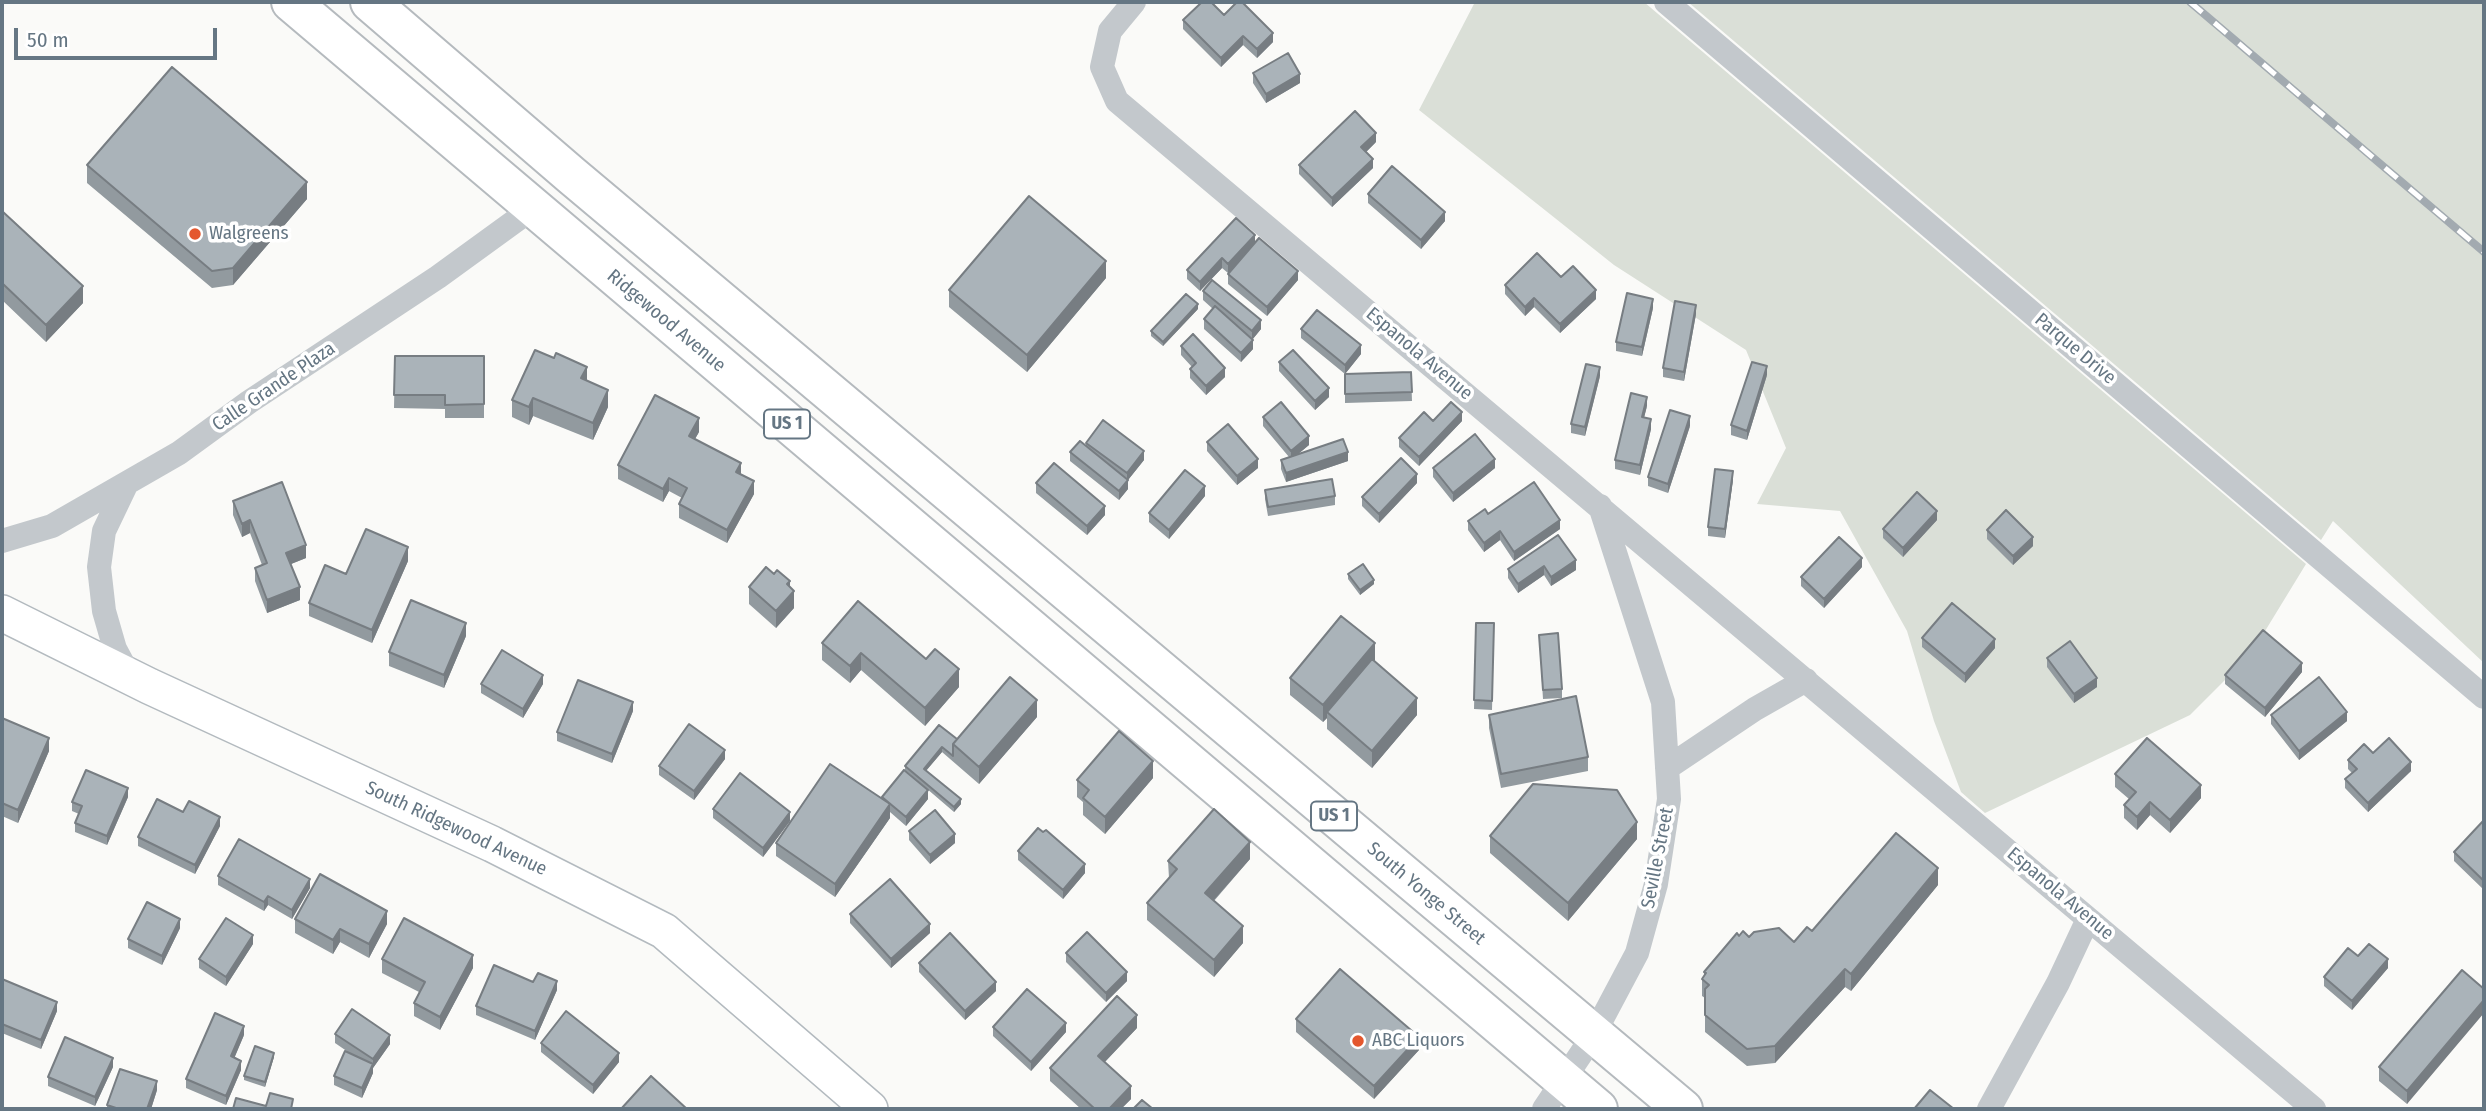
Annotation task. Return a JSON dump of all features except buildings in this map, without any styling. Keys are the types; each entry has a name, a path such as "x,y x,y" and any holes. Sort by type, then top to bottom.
{"main road":[{"name":"Ridgewood Avenue","path":"291,2 1042,639 1553,1095"},
{"name":"US 1","path":"370,2 571,175 957,498"},
{"path":"870,494 909,503 957,498"},
{"name":"South Yonge Street","path":"957,498 1683,1109"},
{"name":"US 1","path":"1553,1095 1598,1109"}],"street":[{"name":"Espanola Avenue","path":"1134,2 1110,31 1102,67 1117,101 2314,1109"},
{"name":"Parque Drive","path":"1666,2 2484,697"},
{"name":"Calle Grande Plaza","path":"2,541 51,526 179,453 249,402 438,277 533,208"},
{"path":"126,485 104,531 99,567 104,611 115,649 130,677"},
{"name":"Seville Street","path":"1553,1095 1593,1036 1637,953 1656,884 1669,799 1663,702 1599,505"},
{"name":"South Ridgewood Avenue","path":"2,613 130,677 492,844 663,931 870,1109"},
{"path":"1667,768 1755,709 1806,680"},
{"path":"1989,1109 2058,983 2088,919"}],"shaded area":[{"path":"1475,2 1644,2 2306,564 2251,654 2190,715 1985,813 1961,792 1934,721 1907,631 1840,511 1757,504 1786,448 1746,350 1614,265 1419,110"},
{"path":"1688,2 2484,2 2484,663 2333,521 2321,540"}],"railway":[{"path":"2190,2 2484,252"}],"place":[{"name":"Walgreens","path":"195,234"},
{"name":"ABC Liquors","path":"1358,1041"}]}
